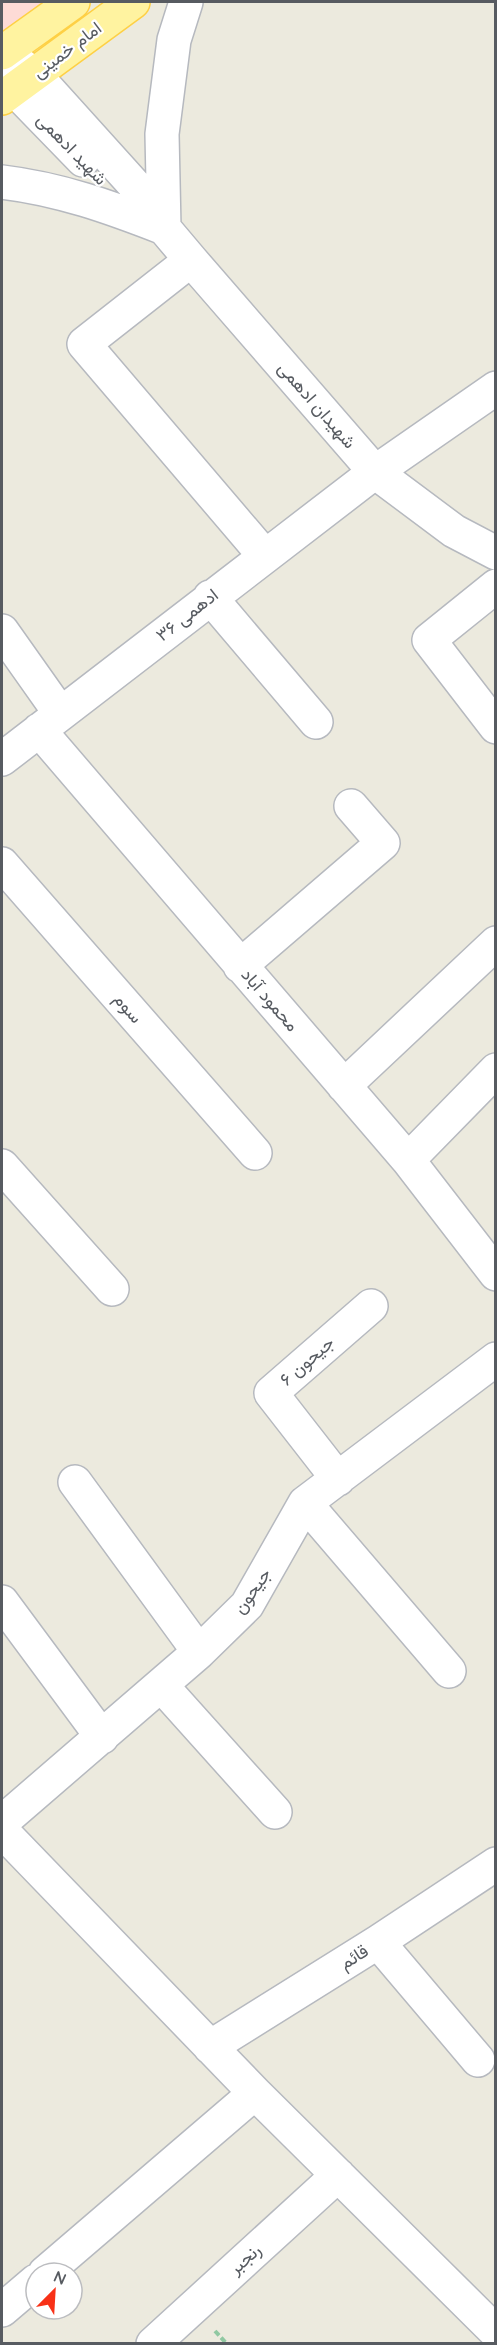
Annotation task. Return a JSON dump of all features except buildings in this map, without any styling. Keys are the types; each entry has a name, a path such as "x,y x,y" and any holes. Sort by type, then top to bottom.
{"main road":[{"name":"امام خمینی","path":"2,52 73,2"},
{"name":"امام خمینی","path":"17,87 133,2"}],"street":[{"path":"2,182 31,185 99,202 164,228 162,134 174,40 186,2"},
{"name":"شهید ادهمی","path":"2,52 17,87 123,202 164,228"},
{"name":"شهیدان ادهمی","path":"164,228 375,472 454,531 495,552"},
{"path":"191,260 84,344 264,555"},
{"name":"ادهمی ۳۶","path":"2,759 264,555 375,472 495,388"},
{"path":"495,586 429,640 495,727"},
{"path":"210,597 316,722"},
{"name":"محمود آباد","path":"2,631 50,721 240,966 408,1160 495,1274"},
{"path":"240,966 383,843 351,806"},
{"name":"سوم","path":"2,864 255,1153"},
{"path":"344,1086 495,943"},
{"path":"408,1160 495,1070"},
{"path":"2,1166 112,1289"},
{"name":"جیحون ۶","path":"338,1479 272,1393 370,1306"},
{"name":"جیحون","path":"2,1822 199,1652 247,1605 305,1503 495,1359"},
{"path":"75,1482 199,1652"},
{"path":"305,1503 450,1671"},
{"path":"2,1602 102,1737"},
{"path":"161,1685 275,1812"},
{"path":"2,1831 210,2047 338,2175 483,2302 495,2332"},
{"name":"قائم","path":"210,2047 378,1942 495,1864"},
{"path":"378,1942 478,2060"},
{"path":"59,2261 255,2093"},
{"name":"رنجبر","path":"153,2343 338,2175"},
{"path":"2,2310 24,2291"}],"shaded area":[{"path":"2,2 73,2 2,50"}]}
